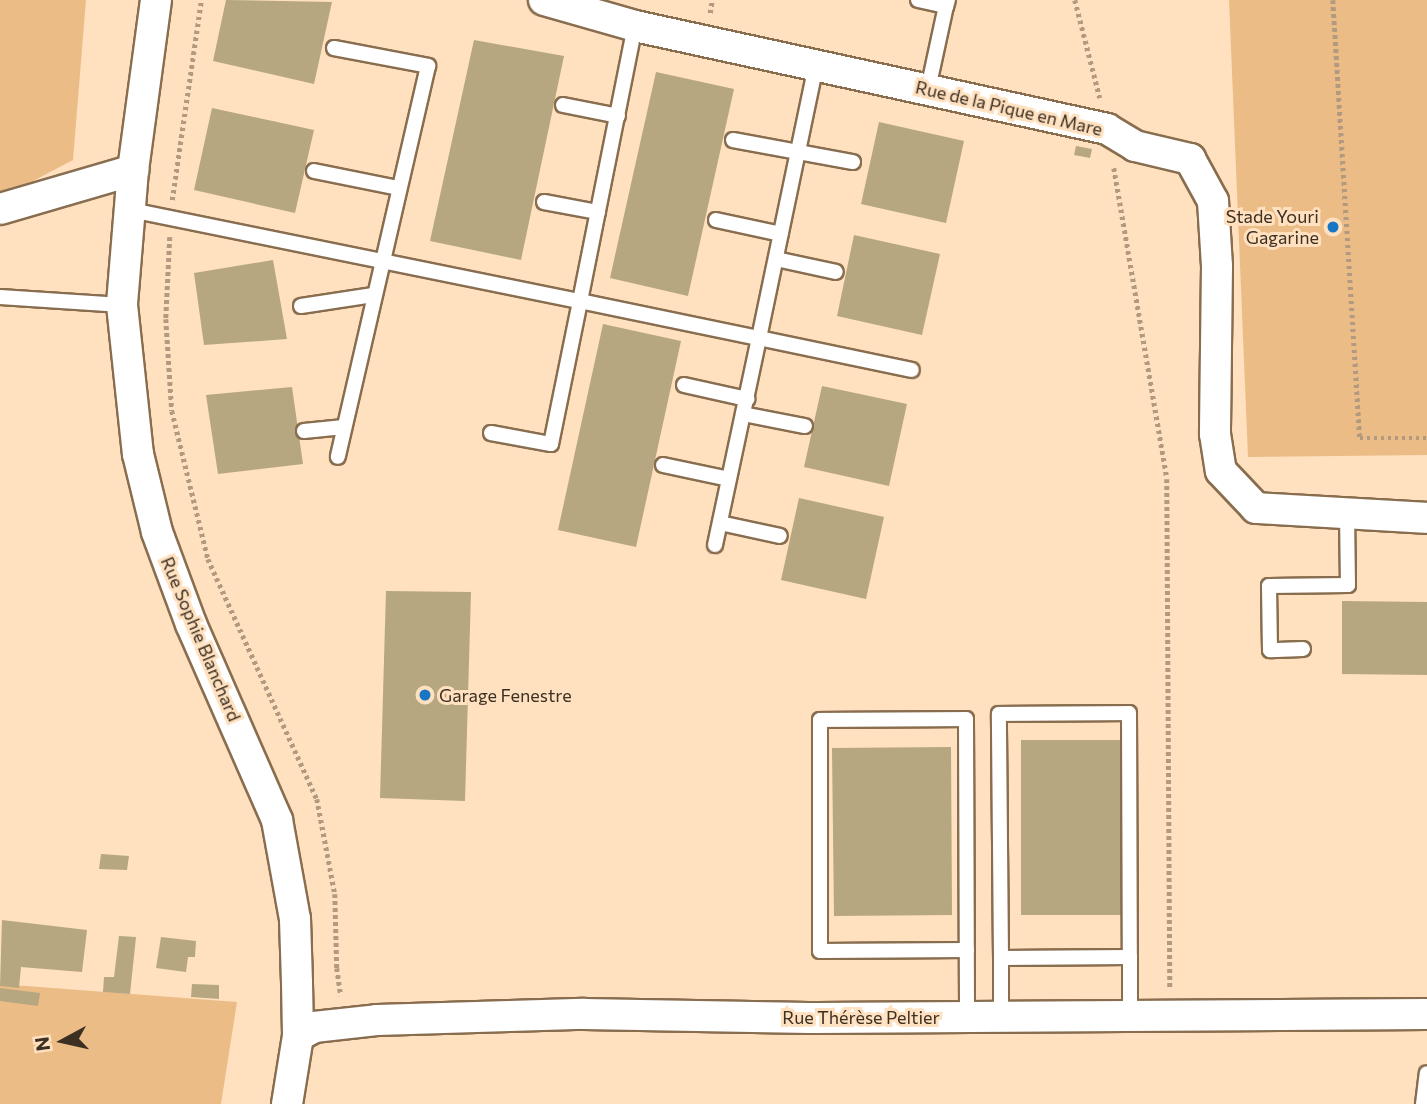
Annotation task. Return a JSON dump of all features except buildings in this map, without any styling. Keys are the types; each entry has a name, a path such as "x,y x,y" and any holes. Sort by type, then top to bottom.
{"street":[{"name":"Rue Sophie Blanchard","path":"156,0 133,170 122,305 138,454 157,532 191,624 277,820 295,919 298,1036 287,1104"},
{"name":"Rue de la Pique en Mare","path":"544,0 635,26 1107,129 1135,146 1190,159 1213,201 1217,266 1215,434 1221,471 1256,508 1427,518"},
{"path":"0,209 133,170"},
{"name":"Rue Thérèse Peltier","path":"298,1036 314,1027 346,1023 584,1014 1001,1017 1427,1014"}],"lane":[{"path":"918,0 947,3 928,89"},
{"path":"491,433 551,444 635,26"},
{"path":"334,48 428,66 373,295 338,457"},
{"path":"715,545 816,64"},
{"path":"563,105 618,116"},
{"path":"733,140 853,162"},
{"path":"314,171 398,188"},
{"path":"544,202 598,212"},
{"path":"131,210 912,370"},
{"path":"716,220 781,234"},
{"path":"776,259 836,272"},
{"path":"301,306 373,295"},
{"path":"0,297 122,305"},
{"path":"684,385 805,426"},
{"path":"304,431 344,427"},
{"path":"663,465 729,479"},
{"path":"1303,649 1270,649 1269,586 1348,585 1347,515"},
{"path":"720,523 780,537"},
{"path":"1001,1017 999,714 1051,713 1129,713 1130,1016"},
{"path":"967,950 820,951 820,720 966,719 967,950 967,1017"},
{"path":"1000,958 1130,957"},
{"path":"1423,1104 1427,1073"}],"path":[{"path":"201,0 170,218 166,319 172,411 208,559 317,799 335,894 337,968 346,1023"},
{"path":"1075,0 1107,129 1167,479 1170,1016"},
{"path":"1333,0 1360,439 1427,438"}],"shaded area":[{"path":"0,0 86,0 73,160 33,181 0,191"},
{"name":"Stade Youri Gagarine","path":"1229,0 1427,0 1427,455 1248,457"},
{"path":"0,984 237,1002 221,1104 0,1104"}],"place":[{"name":"Stade Youri Gagarine","path":"1333,227"},
{"name":"Garage Fenestre","path":"425,695"}]}
